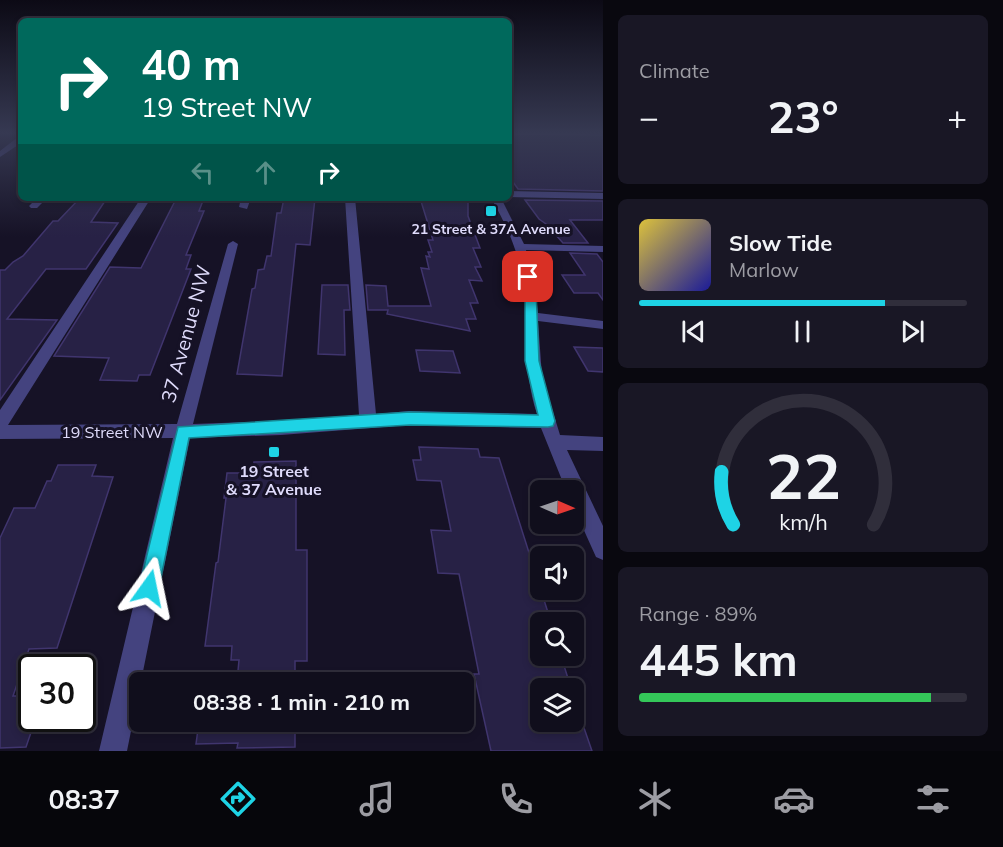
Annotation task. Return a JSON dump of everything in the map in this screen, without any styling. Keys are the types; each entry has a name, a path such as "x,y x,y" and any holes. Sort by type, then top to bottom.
{"street":[{"path":"512,194 603,196"},
{"path":"34,206 39,201"},
{"path":"0,424 144,201"},
{"path":"350,201 368,420"},
{"path":"497,201 520,247 530,290 533,368 548,421 603,550"},
{"name":"37 Avenue NW","path":"113,751 183,431 233,244"},
{"path":"520,247 603,249"},
{"path":"531,316 603,325"},
{"name":"19 Street NW","path":"0,432 281,428 368,420 548,421"},
{"path":"556,442 603,444"}],"building":[{"path":"512,167 603,167 603,191 518,189 512,181"},
{"path":"525,200 603,201 603,220 570,220 588,243 563,243 539,219"},
{"path":"77,201 105,201 91,222 118,223 86,269 46,269 7,319 57,320 0,400 0,270 5,270 23,256 53,221 58,221"},
{"path":"175,201 203,201 199,211 204,211 186,255 191,255 186,269 191,269 150,375 139,375 137,381 100,380 109,358 54,356 110,267 141,268"},
{"path":"283,201 315,201 310,245 296,244 282,376 237,374 252,289 255,288 258,270 264,269 267,256 271,256 277,213 281,213"},
{"path":"421,201 468,201 468,216 480,248 473,248 481,267 475,267 482,281 469,280 478,303 470,303 476,319 466,319 470,331 387,314 388,310 368,310 366,285 386,286 388,306 431,306 421,268 429,269 426,256 430,257 428,252 432,252 428,240 433,240"},
{"path":"570,253 597,254 603,262 603,300 598,293 574,293 562,275 585,275"},
{"path":"322,285 348,285 350,310 344,310 345,355 318,354"},
{"path":"574,347 603,348 603,372 588,371"},
{"path":"416,350 453,351 460,373 420,371"},
{"path":"419,447 478,449 480,457 499,458 530,556 530,600 544,600 548,612 530,612 530,666 564,666 568,678 530,678 530,732 584,732 584,728 592,751 491,751 474,674 479,674 459,574 438,573 431,530 451,531 441,481 417,480 413,460 421,460"},
{"path":"296,461 296,550 307,550 307,661 295,661 295,672 238,672 239,660 231,660 232,646 205,646 216,563 218,562 227,473 253,473 254,462"},
{"path":"58,465 96,465 92,476 113,477 57,648 29,649 27,654 18,654 18,681 13,696 18,696 18,732 31,732 26,747 0,748 0,538 14,508 35,508 47,481 51,481"},
{"path":"198,732 295,732 295,747 237,748 238,743 196,744"}],"place":[{"name":"21 Street & 37A Avenue","path":"491,211"},
{"name":"19 Street & 37 Avenue","path":"274,452"}],"route":[{"path":"149,588 183,431 281,428 410,418 548,421 538,392 532,361 528,277"}]}
